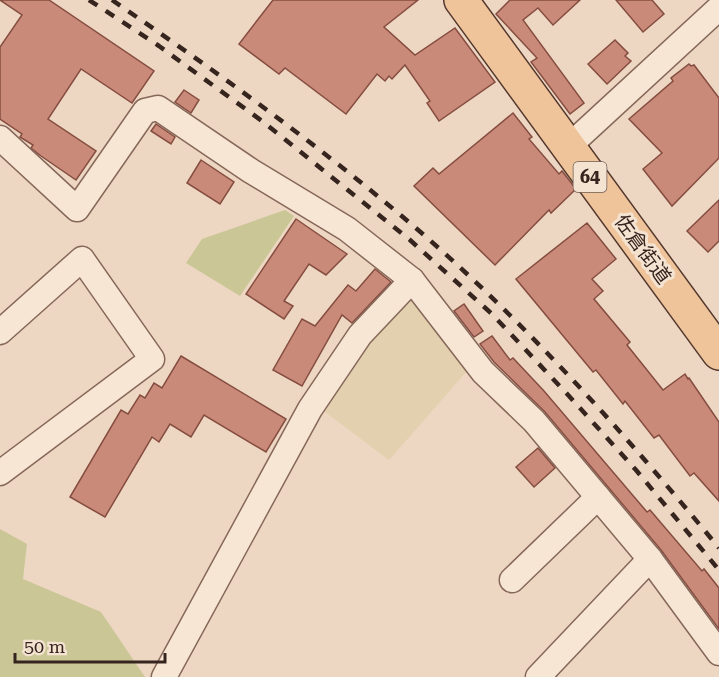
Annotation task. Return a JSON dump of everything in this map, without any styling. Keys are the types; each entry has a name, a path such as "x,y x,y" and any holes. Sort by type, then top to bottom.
{"main road":[{"name":"佐倉街道","path":"461,0 719,353"}],"street":[{"path":"568,147 719,8"},
{"path":"0,138 77,209 145,111 158,108 251,171 346,229 412,280 483,372 534,421 650,559 719,653"},
{"path":"0,332 82,259 152,359 0,473"},
{"path":"164,677 310,410 360,334 412,280"},
{"path":"512,580 598,497"},
{"path":"538,677 650,559"}],"shaded area":[{"path":"285,210 294,216 240,296 186,263 202,239"},
{"path":"409,293 421,303 467,371 389,460 320,408 365,339"},
{"path":"0,529 27,544 23,579 101,612 145,677 0,677"}],"building":[{"path":"0,0 49,0 154,71 132,103 81,69 48,119 96,151 76,180 31,148 33,145 20,137 22,134 0,119 0,47 22,15"},
{"path":"273,0 418,0 384,27 415,55 455,28 495,82 439,121 427,103 430,101 405,65 392,79 389,76 385,81 377,74 346,114 285,68 279,74 239,44"},
{"path":"510,0 580,0 553,25 538,8 523,20 584,103 570,114 531,62 537,58 496,14"},
{"path":"616,0 652,0 664,14 643,32"},
{"path":"615,40 628,53 625,56 631,61 607,84 588,64"},
{"path":"689,64 694,65 719,98 719,158 672,206 643,169 662,153 629,119 673,81 671,78"},
{"path":"184,90 199,100 191,113 175,102"},
{"path":"513,113 532,137 529,139 559,174 562,171 576,189 551,213 549,210 495,265 414,186 433,168 439,174"},
{"path":"156,124 175,137 171,144 151,131"},
{"path":"201,160 234,182 220,204 187,183"},
{"path":"719,200 719,241 708,252 687,231"},
{"path":"296,219 347,254 326,275 309,264 284,301 293,306 284,319 246,294"},
{"path":"587,223 616,259 592,279 603,291 594,299 630,342 627,345 663,390 685,374 719,422 719,501 694,473 690,476 659,435 654,438 625,401 623,404 596,370 593,372 516,279"},
{"path":"375,269 391,282 352,323 342,315 302,386 273,370 302,319 315,326 348,285 356,291"},
{"path":"464,304 483,331 474,337 454,311"},
{"path":"492,336 510,360 513,358 544,391 647,512 650,510 719,588 719,629 661,550 545,412 494,362 480,344"},
{"path":"181,356 286,419 266,452 204,415 191,437 170,424 159,442 152,437 105,517 70,497 121,410 128,414 140,395 145,398 154,383 162,388"},
{"path":"538,448 555,468 534,487 516,467"}],"railway":[{"path":"89,0 159,46 262,121 410,240 492,314 636,470 719,570"},
{"path":"112,0 306,139 380,198 458,266 498,303 575,382 719,548"}]}
